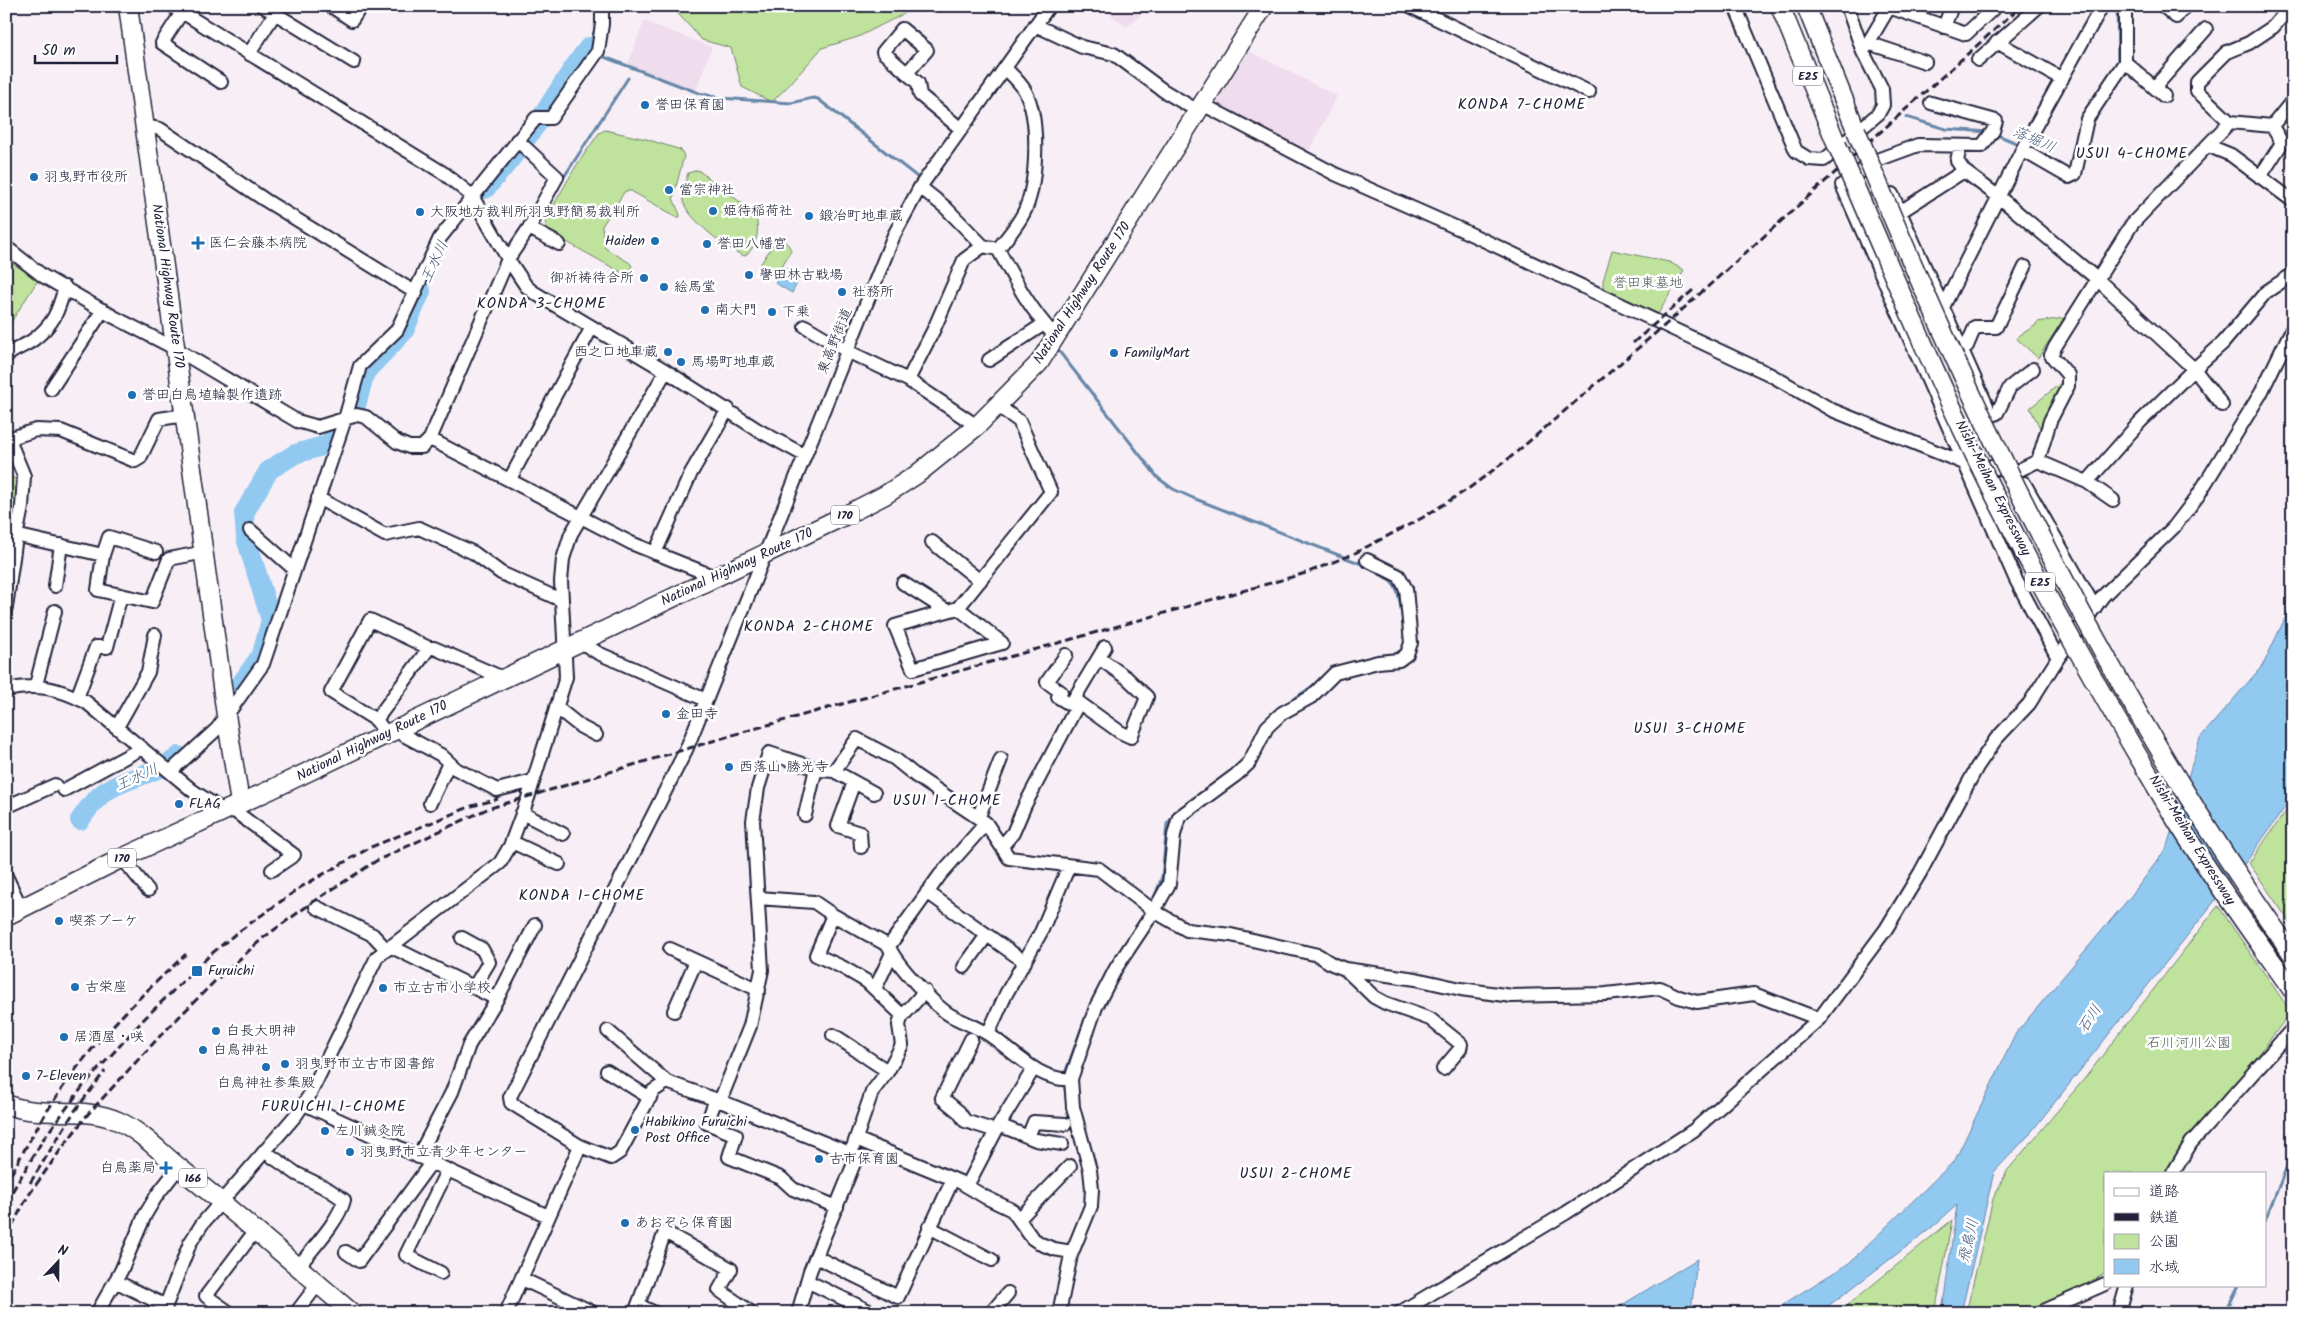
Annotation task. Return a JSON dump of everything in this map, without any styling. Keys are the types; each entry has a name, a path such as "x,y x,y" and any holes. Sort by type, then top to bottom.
{"highway":[{"name":"National Highway Route 170","path":"128,6 205,552 226,715 232,807"},
{"name":"National Highway Route 170","path":"14,912 122,858 232,807 386,728 565,650 764,555 885,495 916,476 998,406 1039,363 1050,330 1200,107 1264,6"},
{"name":"Nishi-Meihan Expressway","path":"1780,6 1923,344 1982,471 2066,629 2174,816 2227,897 2293,991"},
{"name":"Nishi-Meihan Expressway","path":"1806,6 1882,195 1991,440 2039,534 2142,722 2187,798 2240,881 2293,955"},
{"name":"166","path":"6,1104 26,1110 74,1112 111,1118 129,1127 221,1201 352,1313"}],"street":[{"path":"263,6 354,62"},
{"path":"331,6 352,20 361,6"},
{"path":"167,768 217,729 263,664 346,419 360,366 397,330 416,293 440,238 521,143 536,118 551,118 598,51 602,24 602,6"},
{"name":"東高野街道","path":"580,1146 511,1103 510,1098 686,750 894,235 922,184 1049,6"},
{"path":"1410,6 1588,92"},
{"path":"1735,6 1796,151 1809,159 1824,160 1878,114 1883,105 1882,89 1866,47 1847,6"},
{"path":"1944,27 1952,6"},
{"path":"1866,47 1889,7 1966,34 1996,6"},
{"path":"1978,60 2038,6"},
{"path":"1942,308 2024,147 2102,6"},
{"path":"2024,147 2069,177 2075,174 2087,119 2125,62 2125,6"},
{"path":"2164,6 2176,17 2185,6"},
{"path":"2272,126 2230,122 2198,91 2197,82 2228,52 2248,43 2273,27 2291,6"},
{"path":"221,82 162,44 176,8 445,174 474,199 508,259 533,292 728,409 758,430 804,454"},
{"path":"249,54 275,13"},
{"path":"1035,25 1082,47 1114,54 1164,91 1335,174 1470,234 1769,374 1832,410 1964,463 2017,470 2038,461 2087,482 2113,500"},
{"path":"2125,62 2160,92 2206,29"},
{"path":"1997,42 2062,79"},
{"path":"1866,47 1925,62"},
{"path":"998,250 1019,222 1026,208 1030,193 1036,132 1032,109 1026,92 1005,68"},
{"path":"907,73 918,83 920,95 961,129"},
{"path":"2272,126 2293,100"},
{"path":"1931,103 1996,121 1993,131 1982,146 1918,145 1877,160 1842,185 2016,580 2058,658"},
{"path":"2038,461 2050,421 2068,386 2068,375 2051,355 2132,224 2230,122"},
{"path":"146,126 160,129 265,200 416,293"},
{"path":"2260,178 2282,143 2272,126"},
{"path":"6,247 43,276 176,349 297,421 318,427 357,415 366,417 397,442 409,447 422,447 430,439 508,259 529,228 557,177 521,143"},
{"path":"2208,146 2230,155 2293,201"},
{"path":"1960,147 1957,160 1964,171 1999,197 2097,280 2194,369 2222,405"},
{"path":"1877,160 1960,348 2017,470 2095,608"},
{"path":"1900,212 1964,171"},
{"path":"922,184 983,246 998,250 1024,297 1050,330 989,360"},
{"path":"529,228 559,244"},
{"path":"908,380 934,329 964,260 983,246"},
{"path":"1960,348 1967,346 1975,327 1996,327 2025,267"},
{"path":"2087,482 2140,422 2223,343 2266,292 2293,274"},
{"path":"6,356 17,347 32,341 57,316 65,288"},
{"path":"51,389 103,310"},
{"path":"510,479 592,326"},
{"path":"805,326 847,351 908,380 976,426"},
{"path":"1399,1313 1566,1213 1694,1130 1820,1019 1886,929 1920,874 1982,760 1996,739 2029,704 2058,658 2095,608 2139,559 2174,527 2197,497 2261,393 2293,327"},
{"path":"1992,416 1998,413 2010,387 2033,369"},
{"path":"115,1281 164,1309 190,1243 202,1224 304,1104 377,957 500,863 512,842 566,677 561,600 563,559 580,516 666,371"},
{"path":"903,583 953,610 1002,643 912,668 895,626 953,610 980,581 1051,492 1020,421 998,406"},
{"path":"655,553 691,473 728,409"},
{"path":"6,607 11,535 22,507 24,476 9,447 14,437 36,430 61,431 135,461 140,458 160,420 185,415"},
{"path":"430,439 655,553 715,577"},
{"path":"318,498 385,535 419,528 474,552 501,573 561,600"},
{"path":"250,530 294,569"},
{"path":"11,535 103,554"},
{"path":"156,552 109,537 103,554 98,590 152,602 169,559 205,552"},
{"path":"932,542 980,581"},
{"path":"55,586 61,545"},
{"path":"1059,1313 1072,1252 1091,1206 1090,1170 1073,1107 1071,1078 1096,1007 1116,968 1154,911 1169,884 1174,834 1179,817 1249,763 1267,727 1282,712 1311,697 1336,674 1378,662 1399,660 1407,654 1411,643 1406,589 1399,576 1367,560"},
{"path":"77,698 96,646 107,647 121,595"},
{"path":"36,685 55,611"},
{"path":"503,678 434,648 429,648 370,620 331,692 386,728 441,755 456,769 497,790 533,781"},
{"path":"118,727 153,673 155,635"},
{"path":"582,642 598,653 706,700"},
{"path":"386,728 429,648"},
{"path":"1066,655 1047,682 1060,692 1058,697 1078,705 1120,732 1131,737 1147,697 1102,652 1074,699 1078,705"},
{"path":"6,690 36,685 68,693 77,698 118,727 193,791 232,807 236,814 294,855 272,870"},
{"path":"1002,846 1013,833 1025,805 1078,705"},
{"path":"556,707 581,727 596,735"},
{"path":"834,770 856,739 895,759 916,776 983,819 1009,858 1099,870 1154,911 1187,930 1231,935 1318,955 1332,964 1345,969 1416,979 1461,989 1512,996 1606,994 1660,988 1679,997 1697,1002 1754,994 1820,1019"},
{"path":"6,807 59,788 142,748"},
{"path":"837,1207 793,1189 781,1178 729,1157 736,1135 707,1123 750,1026 759,990 762,970 753,821 758,788 769,752 816,768 834,770 874,794"},
{"path":"874,989 890,951 927,892 983,819 1001,759"},
{"path":"430,803 450,763"},
{"path":"805,815 816,768"},
{"path":"854,782 838,826 860,833 861,847"},
{"path":"522,813 563,834"},
{"path":"512,842 559,864"},
{"path":"122,858 148,890"},
{"path":"988,1034 1006,994 1025,962 1069,866"},
{"path":"6,876 14,912"},
{"path":"927,892 1025,962"},
{"path":"758,898 814,902 890,951 948,1014 988,1034 1034,1068 1060,1080 1071,1078"},
{"path":"316,907 373,935 388,947 497,999"},
{"path":"833,915 816,955 866,981 903,1016"},
{"path":"418,1157 452,1092 469,1045 497,999 535,925"},
{"path":"964,967 987,935"},
{"path":"462,938 482,949 489,962 474,987"},
{"path":"670,949 759,990"},
{"path":"674,1011 696,961"},
{"path":"1345,969 1374,997 1385,1003 1430,1019 1461,1044 1460,1050 1443,1069"},
{"path":"851,1154 872,1092 888,1071 902,1045 899,1024 903,1016 925,991"},
{"path":"2174,1172 2191,1143 2293,1028"},
{"path":"608,1031 667,1082 718,1100 857,1156 816,1257 798,1313"},
{"path":"833,1035 861,1051 869,1060 888,1071"},
{"path":"971,1039 942,1098 959,1112 965,1121 1062,1144"},
{"path":"967,1186 998,1128 1034,1068"},
{"path":"607,1071 650,1098"},
{"path":"506,1313 580,1146 611,1158 620,1152 653,1092 667,1082"},
{"path":"304,1104 548,1216"},
{"path":"1028,1137 1034,1122 1065,1124"},
{"path":"856,1139 967,1186 1012,1210 1032,1238 1041,1244 1054,1249 1072,1252"},
{"path":"264,1151 297,1174 328,1189 344,1200 343,1206 323,1236 298,1267"},
{"path":"346,1252 359,1261 430,1163"},
{"path":"1019,1219 1070,1166"},
{"path":"97,1313 115,1281 145,1214 157,1194 178,1167"},
{"path":"441,1272 406,1255 447,1171"},
{"path":"816,1257 898,1297 953,1179"},
{"path":"929,1228 992,1260"},
{"path":"230,1313 206,1296 255,1231"},
{"path":"655,1313 636,1309 665,1232 731,1269 720,1290 752,1313"},
{"path":"522,1279 594,1313"},
{"path":"808,1280 873,1313"},
{"path":"296,1313 318,1284"},
{"path":"2038,1313 2104,1284"},
{"path":"2118,1313 2127,1286"},
{"path":"991,1313 1008,1293"}],"shaded area":[{"path":"1099,6 1151,6 1127,27"},
{"path":"644,21 712,47 696,90 628,64"},
{"path":"1249,51 1337,96 1308,153 1221,109 1215,99"}],"green space":[{"path":"671,6 919,6 858,37 822,48 772,102 742,87 731,48 702,40"},
{"path":"605,130 646,139 681,150 684,156 673,198 680,215 679,218 631,191 625,191 602,226 605,248 632,266 628,273 624,274 547,231 545,220 576,166 599,133"},
{"path":"698,170 752,211 755,216 758,228 756,241 745,256 729,248 709,233 691,215 686,207 683,193 688,173"},
{"path":"776,240 786,242 791,251 776,275 762,270 760,265"},
{"name":"誉田東墓地","path":"1612,250 1669,262 1684,270 1658,314 1603,289 1603,281"},
{"path":"6,259 38,280 6,330"},
{"path":"2064,318 2038,358 2018,340 2017,337 2036,325 2037,322"},
{"path":"2063,381 2048,410 2042,432 2030,408"},
{"path":"6,477 19,479 16,519 6,520"},
{"path":"2293,801 2293,927 2249,863"},
{"name":"石川河川公園","path":"2218,906 2291,1012 2183,1149 2170,1172 2104,1172 2104,1274 2086,1286 2032,1313 1966,1313 1993,1199 2007,1171 2085,1078"},
{"path":"1952,1220 1935,1313 1838,1313"}],"water":[{"path":"784,267 800,277 792,293 775,283"},
{"path":"2293,601 2293,796 2249,858 2028,1136 1994,1172 1961,1313 1942,1313 1957,1205 1930,1229 1819,1313 1769,1313 1849,1263 1955,1160 2016,1033 2131,896 2166,849 2200,738 2263,665"},
{"path":"1697,1259 1692,1304 1698,1313 1609,1313"}],"waterway":[{"name":"落堀川","path":"2117,6 2118,65"},
{"path":"594,52 589,47 595,29"},
{"name":"王水川","path":"485,189 543,115 589,47"},
{"path":"599,55 699,93 720,98 791,103 813,98 818,99 921,180"},
{"path":"536,227 562,180 628,78"},
{"name":"落堀川","path":"1906,117 1946,129 1989,132"},
{"name":"落堀川","path":"1995,134 2021,145"},
{"name":"王水川","path":"354,413 365,372 404,331 421,291"},
{"path":"1017,295 1037,325"},
{"path":"1058,350 1158,478 1173,489 1193,498 1359,563 1381,574 1393,583 1396,589 1403,621"},
{"name":"王水川","path":"241,684 262,654 271,620 246,538 244,513 269,470 295,454 326,445 336,437"},
{"path":"1291,701 1317,683"},
{"path":"1265,720 1275,711"},
{"name":"王水川","path":"80,820 95,800 106,791 162,767 179,756"},
{"path":"1153,901 1162,877 1167,824 1175,814"},
{"path":"1064,1076 1086,1016"},
{"path":"1064,1082 1067,1103"},
{"path":"2266,1218 2293,1151"},
{"path":"1054,1307 1059,1284"},
{"path":"2225,1313 2238,1286"}],"railway":[{"path":"6,1237 28,1196 88,1114 161,1035 215,981 263,938 310,904 376,861 487,809 736,734 1306,573 1353,554 1422,518 1468,489 1512,456 1665,325 2021,6"},
{"path":"1633,343 1693,290"},
{"path":"6,1202 44,1138 84,1085 145,1018 210,955 234,935 301,887 371,847 472,806 498,799"},
{"path":"6,1184 29,1141 63,1086 99,1041 186,954"},
{"path":"30,1183 74,1112 105,1071"}],"place":[{"name":"誉田保育園","path":"645,105"},
{"name":"羽曳野市役所","path":"34,177"},
{"name":"當宗神社","path":"669,190"},
{"name":"姫待稲荷社","path":"713,211"},
{"name":"大阪地方裁判所羽曳野簡易裁判所","path":"420,212"},
{"name":"鍛冶町地車蔵","path":"809,216"},
{"name":"Haiden","path":"655,241"},
{"name":"医仁会藤本病院","path":"198,243"},
{"name":"誉田八幡宮","path":"707,244"},
{"name":"譽田林古戦場","path":"749,275"},
{"name":"御祈祷待合所","path":"644,278"},
{"name":"絵馬堂","path":"664,287"},
{"name":"社務所","path":"842,292"},
{"name":"南大門","path":"705,310"},
{"name":"下乗","path":"772,312"},
{"name":"西之口地車蔵","path":"668,352"},
{"name":"FamilyMart","path":"1114,353"},
{"name":"馬場町地車蔵","path":"681,362"},
{"name":"誉田白鳥埴輪製作遺跡","path":"132,395"},
{"name":"金田寺","path":"666,714"},
{"name":"西落山 勝光寺","path":"729,767"},
{"name":"FLAG","path":"179,804"},
{"name":"喫茶ブーケ","path":"59,921"},
{"name":"Furuichi","path":"197,971"},
{"name":"古栄座","path":"75,987"},
{"name":"市立古市小学校","path":"383,988"},
{"name":"白長大明神","path":"216,1031"},
{"name":"居酒屋・咲","path":"64,1037"},
{"name":"白鳥神社","path":"203,1050"},
{"name":"羽曳野市立古市図書館","path":"285,1064"},
{"name":"白鳥神社参集殿","path":"266,1067"},
{"name":"7-Eleven","path":"26,1076"},
{"name":"Habikino Furuichi Post Office","path":"635,1130"},
{"name":"左川鍼灸院","path":"325,1131"},
{"name":"羽曳野市立青少年センター","path":"350,1152"},
{"name":"古市保育園","path":"819,1159"},
{"name":"白鳥薬局","path":"166,1168"},
{"name":"あおぞら保育園","path":"625,1223"}],"district":[{"name":"KONDA 7-CHOME","path":"1522,105"},
{"name":"USUI 4-CHOME","path":"2132,154"},
{"name":"KONDA 3-CHOME","path":"542,304"},
{"name":"KONDA 2-CHOME","path":"809,627"},
{"name":"USUI 3-CHOME","path":"1690,729"},
{"name":"USUI 1-CHOME","path":"947,801"},
{"name":"KONDA 1-CHOME","path":"582,896"},
{"name":"FURUICHI 1-CHOME","path":"334,1107"},
{"name":"USUI 2-CHOME","path":"1296,1174"}],"water label":[{"name":"石川","path":"2090,1019"},
{"name":"飛鳥川","path":"1969,1241"}]}
